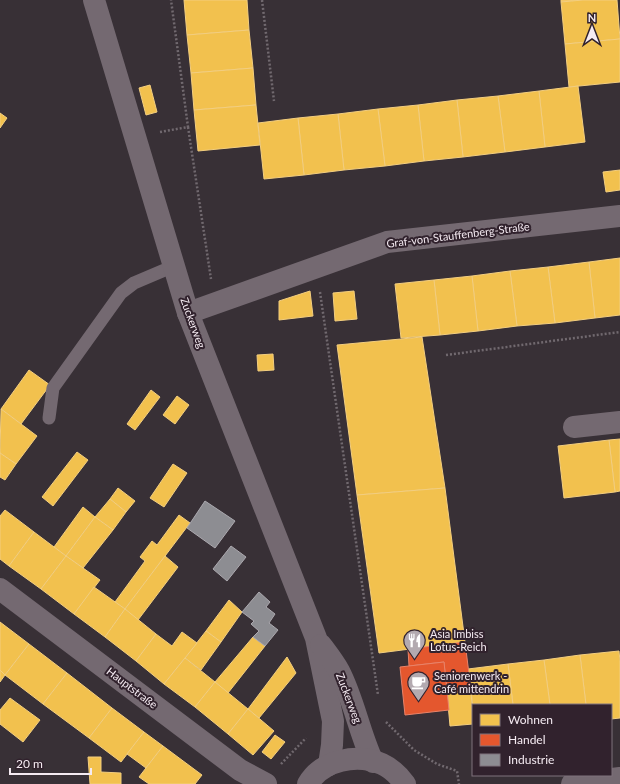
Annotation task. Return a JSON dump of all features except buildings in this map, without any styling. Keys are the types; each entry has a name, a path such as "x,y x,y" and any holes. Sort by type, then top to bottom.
{"street":[{"name":"Zuckerweg","path":"94,0 188,313 316,638 333,722 329,765"},
{"name":"Graf-von-Stauffenberg-Straße","path":"188,313 387,242 620,216"},
{"path":"574,427 620,422"},
{"name":"Hauptstraße","path":"0,589 240,770 265,783"},
{"name":"Zuckerweg","path":"316,638 339,670 373,762"},
{"path":"308,784 310,780 329,765 343,760 363,758 382,764 398,775 405,784"},
{"path":"572,784 620,778"}],"lane":[{"path":"49,418 53,388 121,293 134,283 174,266"}],"path":[{"path":"171,0 214,304"},
{"path":"262,0 274,101"},
{"path":"135,136 188,128"},
{"path":"317,268 378,702"},
{"path":"446,355 620,332"},
{"path":"386,722 414,750 437,764 457,771 459,784"},
{"path":"265,783 312,732"}],"place":[{"name":"Asia Imbiss Lotus-Reich","path":"415,660"},
{"name":"Seniorenwerk - Café mittendrin","path":"419,702"}]}
